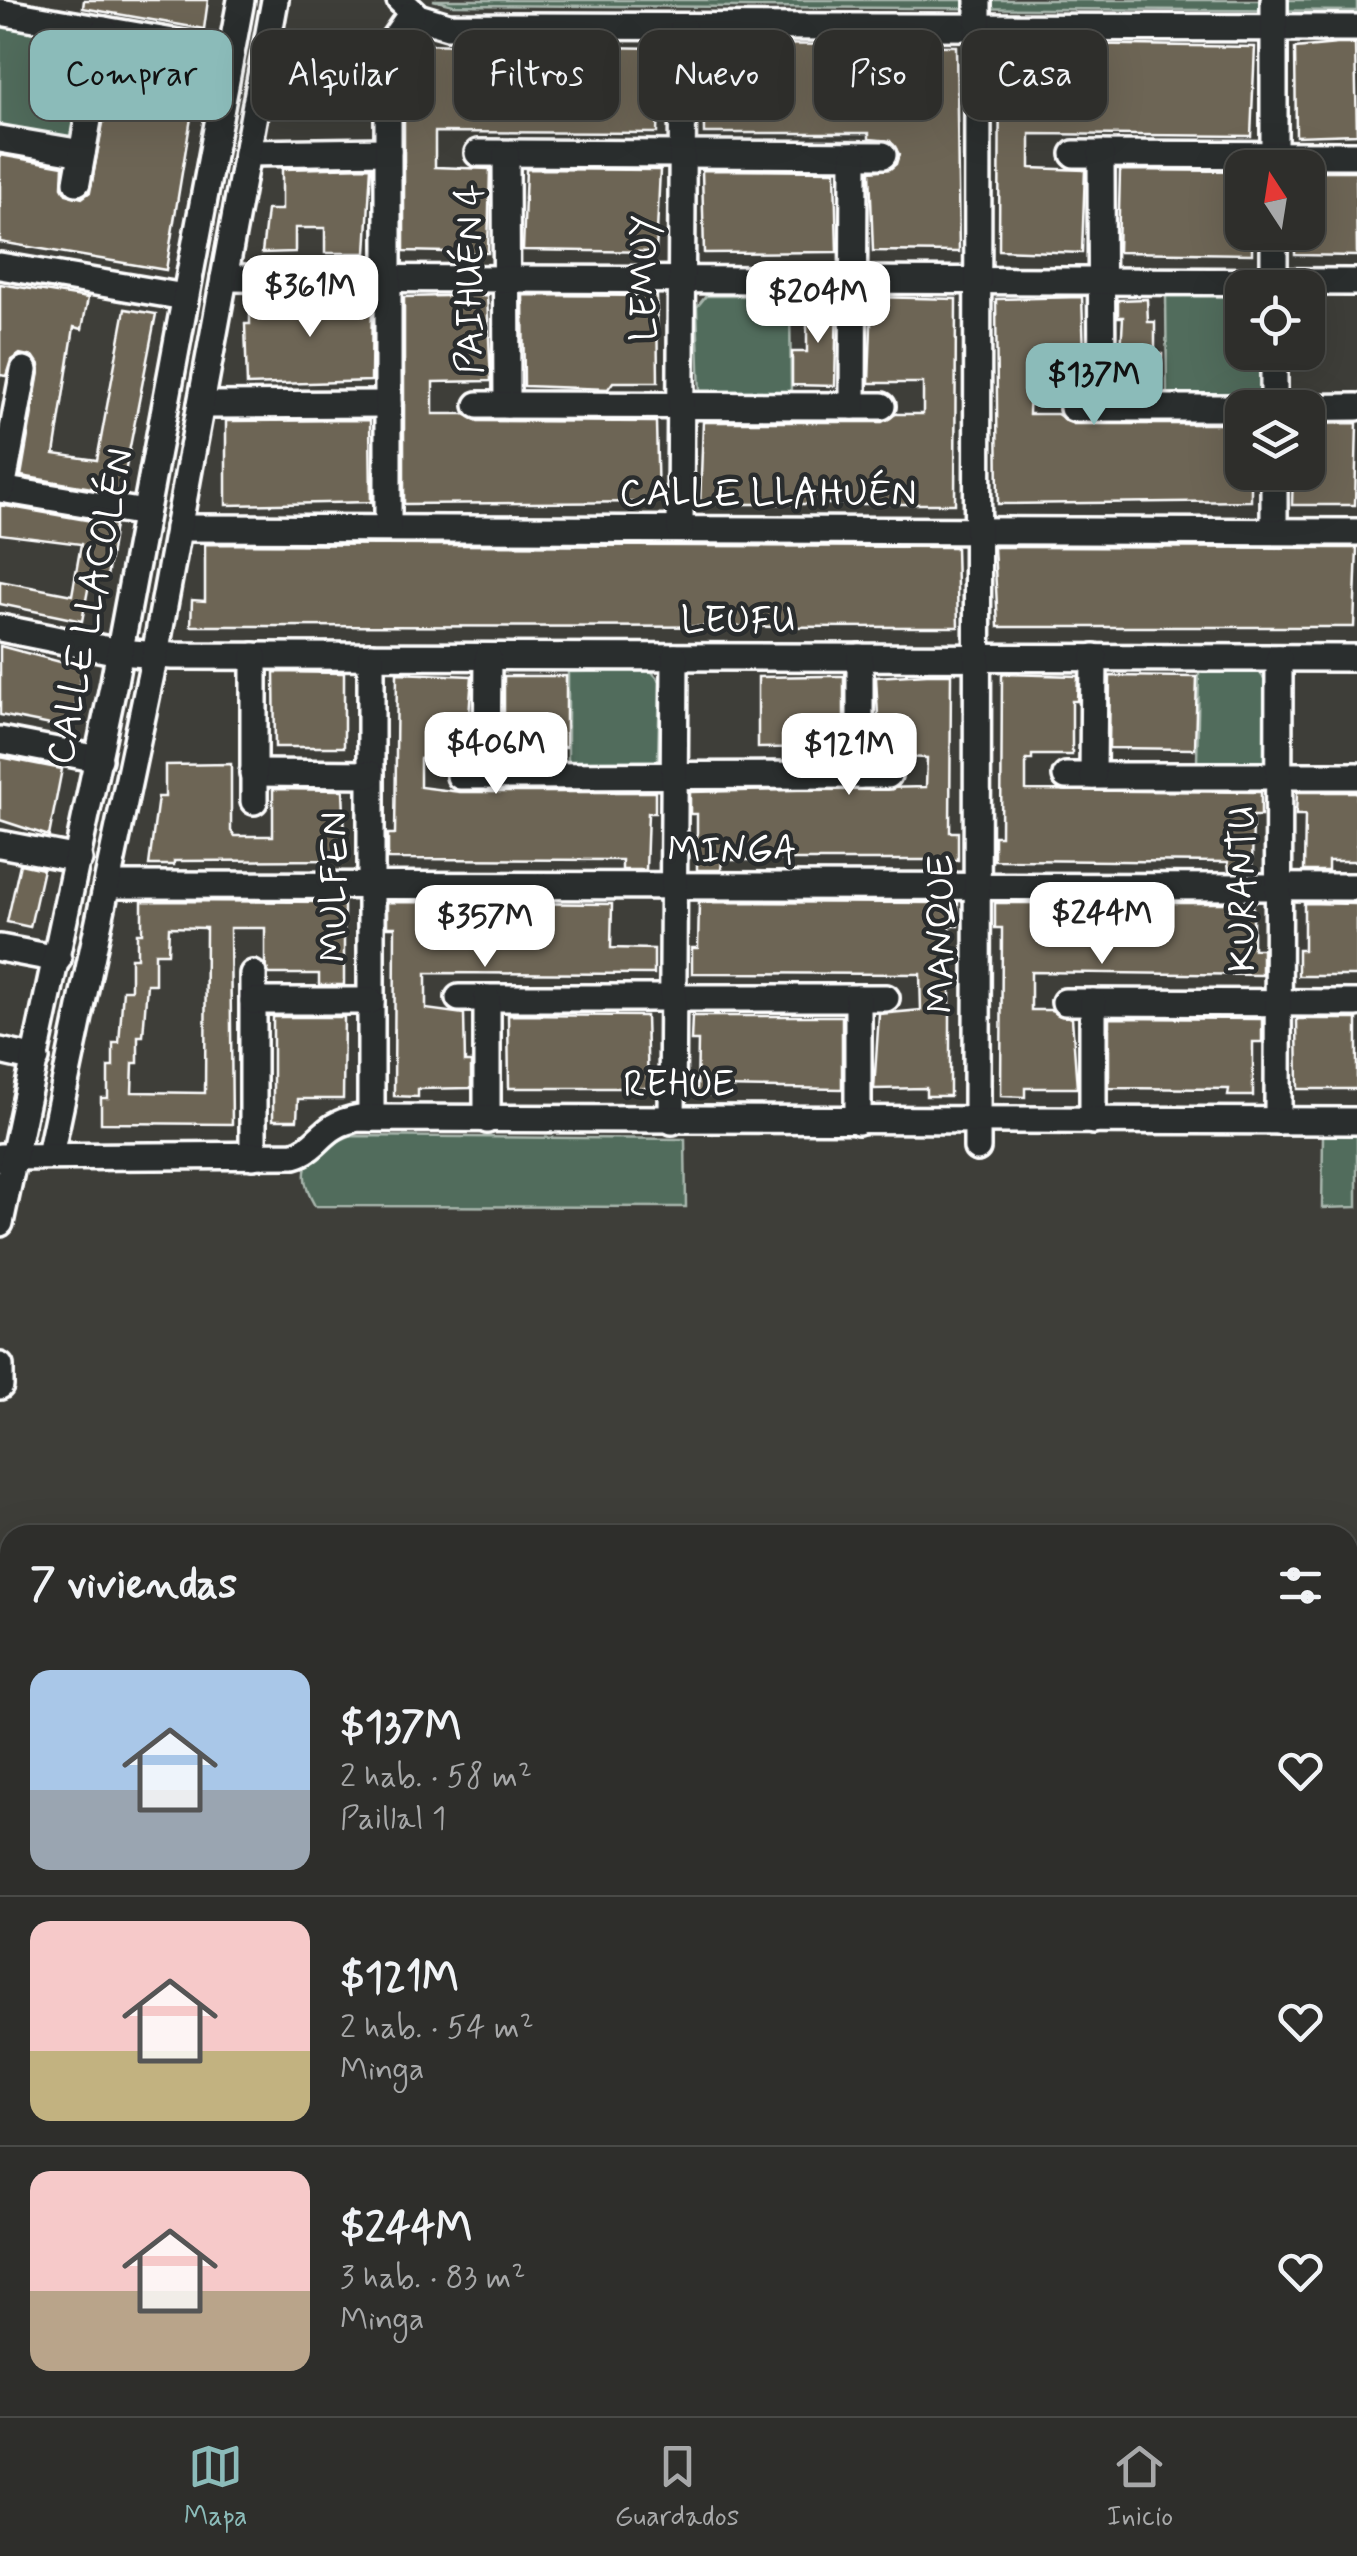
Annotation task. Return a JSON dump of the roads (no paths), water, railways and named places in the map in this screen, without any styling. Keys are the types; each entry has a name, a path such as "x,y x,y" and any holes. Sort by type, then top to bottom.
{"street":[{"name":"CALLE LLACOLÉN","path":"232,52 241,0"},
{"name":"CALLE LLACOLÉN","path":"50,1156 155,655 276,0"},
{"name":"MANQUE","path":"977,1148 978,0"},
{"path":"1274,0 1274,150"},
{"path":"388,528 388,47 406,6 448,26 1357,28"},
{"path":"0,12 104,30"},
{"name":"LEMUY","path":"680,530 682,27"},
{"path":"77,182 88,120"},
{"name":"CALLE LLACOLÉN","path":"0,1223 7,1156 36,1058 99,759 219,120"},
{"path":"0,139 82,153"},
{"path":"247,154 388,151"},
{"path":"478,154 883,154"},
{"name":"PAIHUÉN 4","path":"506,154 507,405"},
{"path":"1074,154 1225,159"},
{"path":"1101,154 1102,408"},
{"path":"853,406 854,155"},
{"path":"1325,157 1357,155"},
{"path":"0,266 186,297"},
{"path":"224,278 1225,283"},
{"path":"1325,283 1357,282"},
{"path":"15,385 1,489 145,513"},
{"path":"201,405 388,404"},
{"path":"478,405 882,406"},
{"path":"1325,407 1357,407"},
{"path":"1073,408 1225,408"},
{"path":"1274,490 1274,531"},
{"name":"CALLE LLAHUÉN","path":"178,528 1357,532"},
{"name":"LEUFU","path":"0,628 119,652 155,655 1357,658"},
{"path":"254,656 254,801"},
{"name":"MULFEN","path":"370,656 371,1118"},
{"path":"488,656 473,776 888,775"},
{"path":"672,1121 675,657"},
{"path":"860,657 860,775"},
{"path":"1093,776 1094,658"},
{"name":"KURANTU","path":"1278,658 1278,1121"},
{"path":"0,740 99,759"},
{"path":"254,773 371,774"},
{"path":"1066,776 1357,776"},
{"path":"0,844 79,859"},
{"name":"MINGA","path":"106,885 1357,888"},
{"path":"0,948 58,959"},
{"path":"253,974 253,1156"},
{"path":"459,998 886,998"},
{"path":"487,998 487,1120"},
{"path":"858,998 858,1121"},
{"path":"253,1000 371,1000"},
{"path":"1065,1002 1357,1003"},
{"path":"1093,1002 1093,1122"},
{"path":"0,1051 36,1058"},
{"name":"REHUE","path":"7,1156 299,1155 329,1127 371,1118 1357,1122"},
{"path":"0,1366 0,1386"}]}
